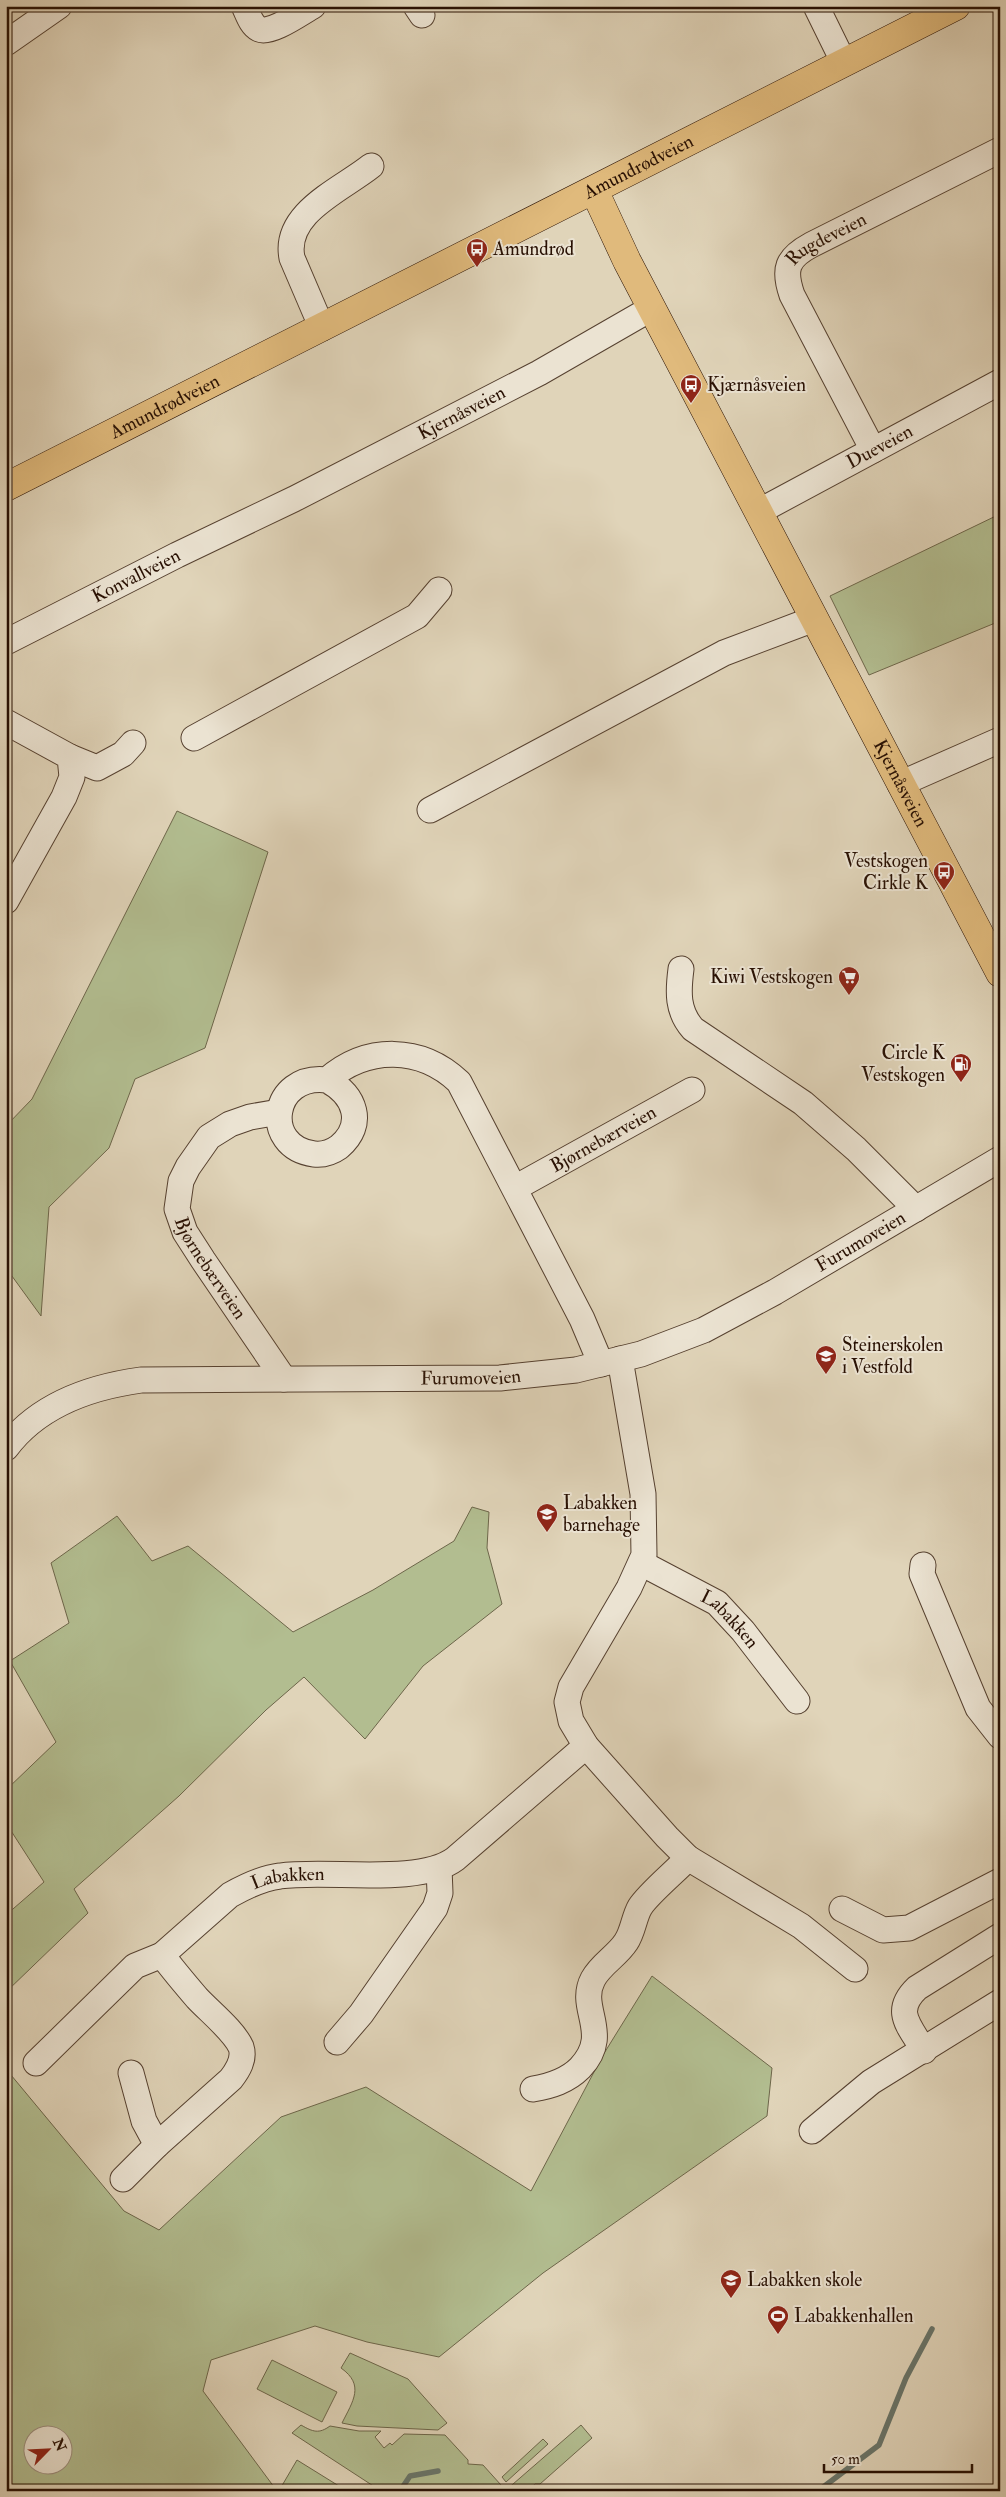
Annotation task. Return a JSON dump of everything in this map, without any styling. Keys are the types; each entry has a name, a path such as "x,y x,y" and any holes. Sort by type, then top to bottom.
{"main road":[{"name":"Amundrødveien","path":"6,487 956,6"},
{"name":"Kjernåsveien","path":"594,190 652,308 1000,973"}],"street":[{"path":"6,43 59,6"},
{"path":"244,6 254,26 261,31 270,30 313,6"},
{"path":"816,6 844,63"},
{"name":"Rugdeveien","path":"873,450 792,295 788,281 788,268 797,252 1000,150"},
{"path":"322,328 292,258 290,247 293,233 302,217 371,166"},
{"name":"Kjernåsveien","path":"269,512 539,373 652,308"},
{"name":"Dueveien","path":"758,512 778,503 1000,382"},
{"name":"Konvallveien","path":"6,642 168,559 269,512"},
{"path":"194,738 417,616 439,590"},
{"path":"430,810 724,653 814,619"},
{"path":"6,722 70,757 97,768 123,754 133,743"},
{"path":"900,784 1000,740"},
{"path":"6,901 64,797 72,778 70,757"},
{"name":"Furumoveien","path":"681,969 678,990 680,1011 693,1029 803,1103 856,1149 916,1208"},
{"path":"327,1080 342,1066 376,1055 412,1056 442,1068 459,1082 468,1096 582,1319 611,1362 643,1494 645,1541 641,1563 572,1687 567,1702 571,1721 586,1746 647,1816 688,1858 801,1926 854,1969"},
{"path":"306,1080 327,1080 340,1087 350,1098 354,1113 353,1128 346,1141 334,1150 320,1154 305,1152 296,1148 282,1132 279,1112 282,1101 296,1085 306,1080"},
{"name":"Bjørnebærveien","path":"515,1188 692,1090"},
{"name":"Bjørnebærveien","path":"279,1112 250,1117 230,1124 210,1137 188,1167 181,1181 177,1208 185,1232 198,1253 284,1379"},
{"name":"Furumoveien","path":"6,1448 25,1428 59,1403 82,1393 120,1383 141,1380 500,1378 552,1374 611,1362 664,1346 704,1330 775,1292 1000,1159"},
{"name":"Labakken","path":"641,1563 716,1603 742,1631 797,1701"},
{"path":"923,1564 922,1574 978,1708 1000,1736"},
{"name":"Labakken","path":"36,2063 135,1966 162,1955 230,1895 264,1880 296,1874 396,1873 439,1868 455,1859 586,1746"},
{"path":"532,2088 548,2086 566,2080 590,2057 595,2045 589,1992 592,1980 602,1965 627,1941 640,1906 688,1858"},
{"path":"337,2042 360,2014 435,1908 440,1893 439,1868"},
{"path":"842,1909 883,1930 909,1928 1000,1881"},
{"path":"924,2051 907,2024 903,2010 906,1998 917,1988 1000,1936"},
{"path":"123,2179 157,2145 231,2079 237,2072 242,2058 241,2047 162,1955"},
{"path":"812,2131 871,2082 924,2051 1000,2002"},
{"path":"131,2073 144,2121 157,2145"}],"green space":[{"path":"1000,514 1000,621 869,675 830,596"},
{"path":"177,811 268,852 205,1048 135,1079 109,1148 49,1207 41,1316 9,1272 6,1272 6,1126 32,1099"},
{"path":"472,1507 489,1512 487,1548 502,1604 423,1666 365,1739 304,1677 266,1710 179,1796 74,1889 88,1913 6,1992 6,1915 44,1882 6,1823 6,1790 56,1742 10,1661 69,1623 51,1563 117,1516 152,1561 188,1546 293,1632 373,1590 454,1541"},
{"path":"652,1976 772,2068 767,2116 543,2273 439,2357 367,2342 315,2326 211,2360 203,2391 277,2491 6,2491 6,2069 124,2211 159,2230 281,2117 366,2087 531,2191 603,2055"},
{"path":"350,2353 408,2379 447,2423 438,2430 357,2426 342,2423 355,2394 353,2381 341,2368"},
{"path":"272,2360 337,2392 322,2422 257,2389"},
{"path":"301,2425 316,2431 330,2426 359,2431 381,2431 375,2437 384,2448 390,2443 392,2445 404,2434 445,2435 468,2460 468,2464 483,2465 501,2485 497,2491 381,2491 292,2433"},
{"path":"581,2425 592,2438 540,2484 535,2484 527,2491 505,2491"},
{"path":"543,2439 548,2444 506,2482 502,2477"},
{"path":"297,2460 347,2491 284,2491 280,2489"}],"waterway":[{"path":"818,2491 879,2445 906,2378 932,2329"},
{"path":"400,2491 410,2476 438,2471"}],"place":[{"name":"Amundrød","path":"477,268"},
{"name":"Kjærnåsveien","path":"691,404"},
{"name":"Vestskogen Cirkle K","path":"944,891"},
{"name":"Kiwi Vestskogen","path":"849,996"},
{"name":"Circle K Vestskogen","path":"961,1083"},
{"name":"Steinerskolen i Vestfold","path":"826,1375"},
{"name":"Labakken barnehage","path":"547,1533"},
{"name":"Labakken skole","path":"731,2299"},
{"name":"Labakkenhallen","path":"778,2335"}]}
